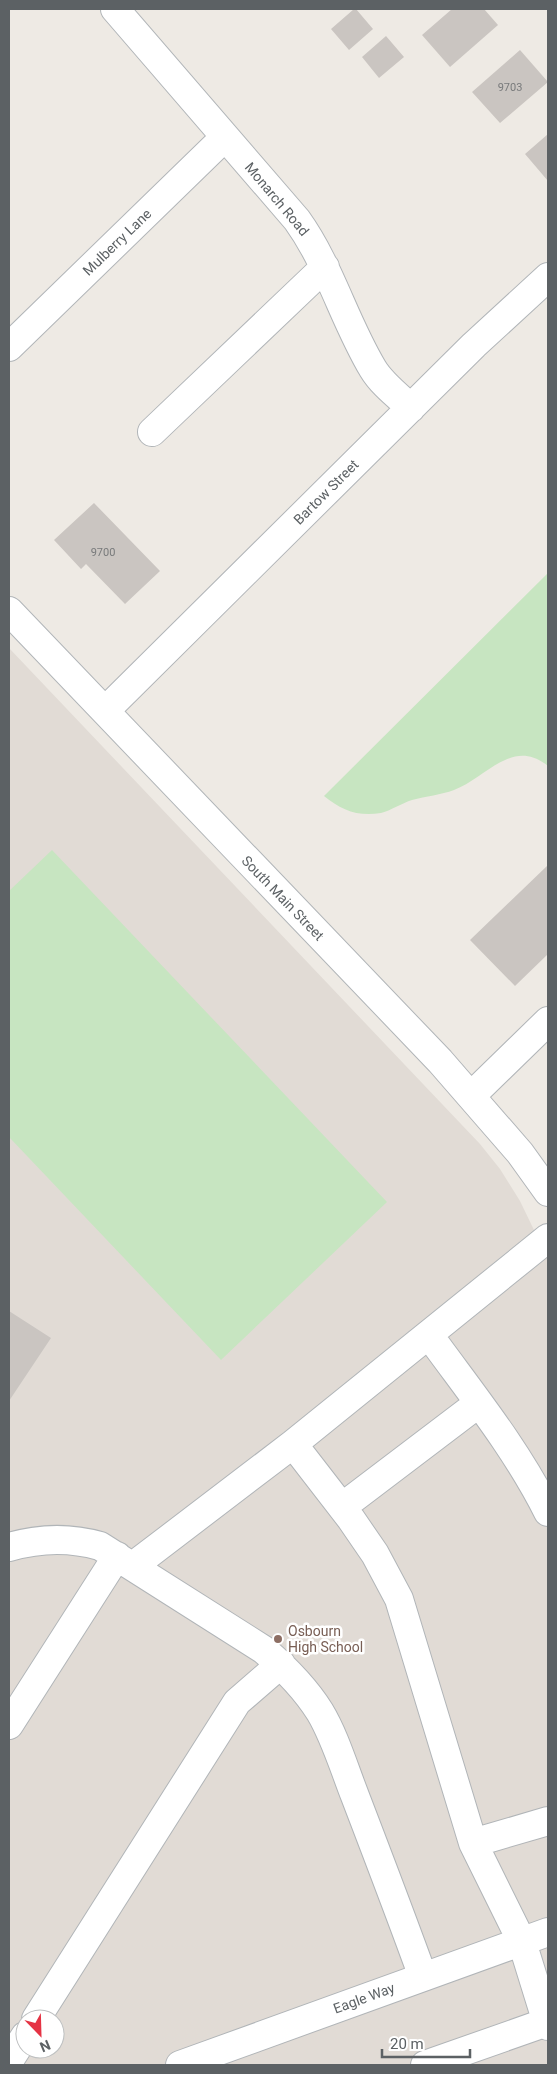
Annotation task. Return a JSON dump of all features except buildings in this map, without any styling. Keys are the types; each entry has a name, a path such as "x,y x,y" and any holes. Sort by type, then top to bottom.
{"street":[{"name":"Monarch Road","path":"115,9 297,220 310,238 325,267 374,371 410,408"},
{"name":"Mulberry Lane","path":"10,344 225,137"},
{"path":"152,432 325,267"},
{"name":"Bartow Street","path":"106,710 481,338 548,277"},
{"name":"South Main Street","path":"9,611 106,710 472,1096 520,1153 548,1192"},
{"path":"472,1096 548,1021"},
{"path":"9,1725 125,1561 293,1444 548,1238"},
{"path":"429,1335 506,1439 534,1484 548,1512"},
{"path":"342,1507 479,1403"},
{"path":"293,1444 342,1507 375,1554 399,1599 473,1843 522,1942 548,2024 425,2065"},
{"path":"9,1547 31,1540 62,1539 82,1541 100,1546 264,1650 281,1664 302,1686 320,1712 330,1734 387,1877 422,1976"},
{"path":"42,2009 237,1702 281,1664"},
{"path":"473,1843 548,1821"},
{"name":"Eagle Way","path":"180,2065 548,1932"}],"shaded area":[{"name":"Osbourn High School","path":"9,648 480,1144 500,1169 520,1201 548,1259 548,2065 9,2065"}],"green space":[{"path":"548,573 548,766 535,758 523,756 511,758 454,790 412,800 381,813 365,814 343,809 324,796"},
{"path":"52,850 387,1202 221,1360 9,1137 9,891"}],"place":[{"name":"Osbourn High School","path":"278,1639"}]}
